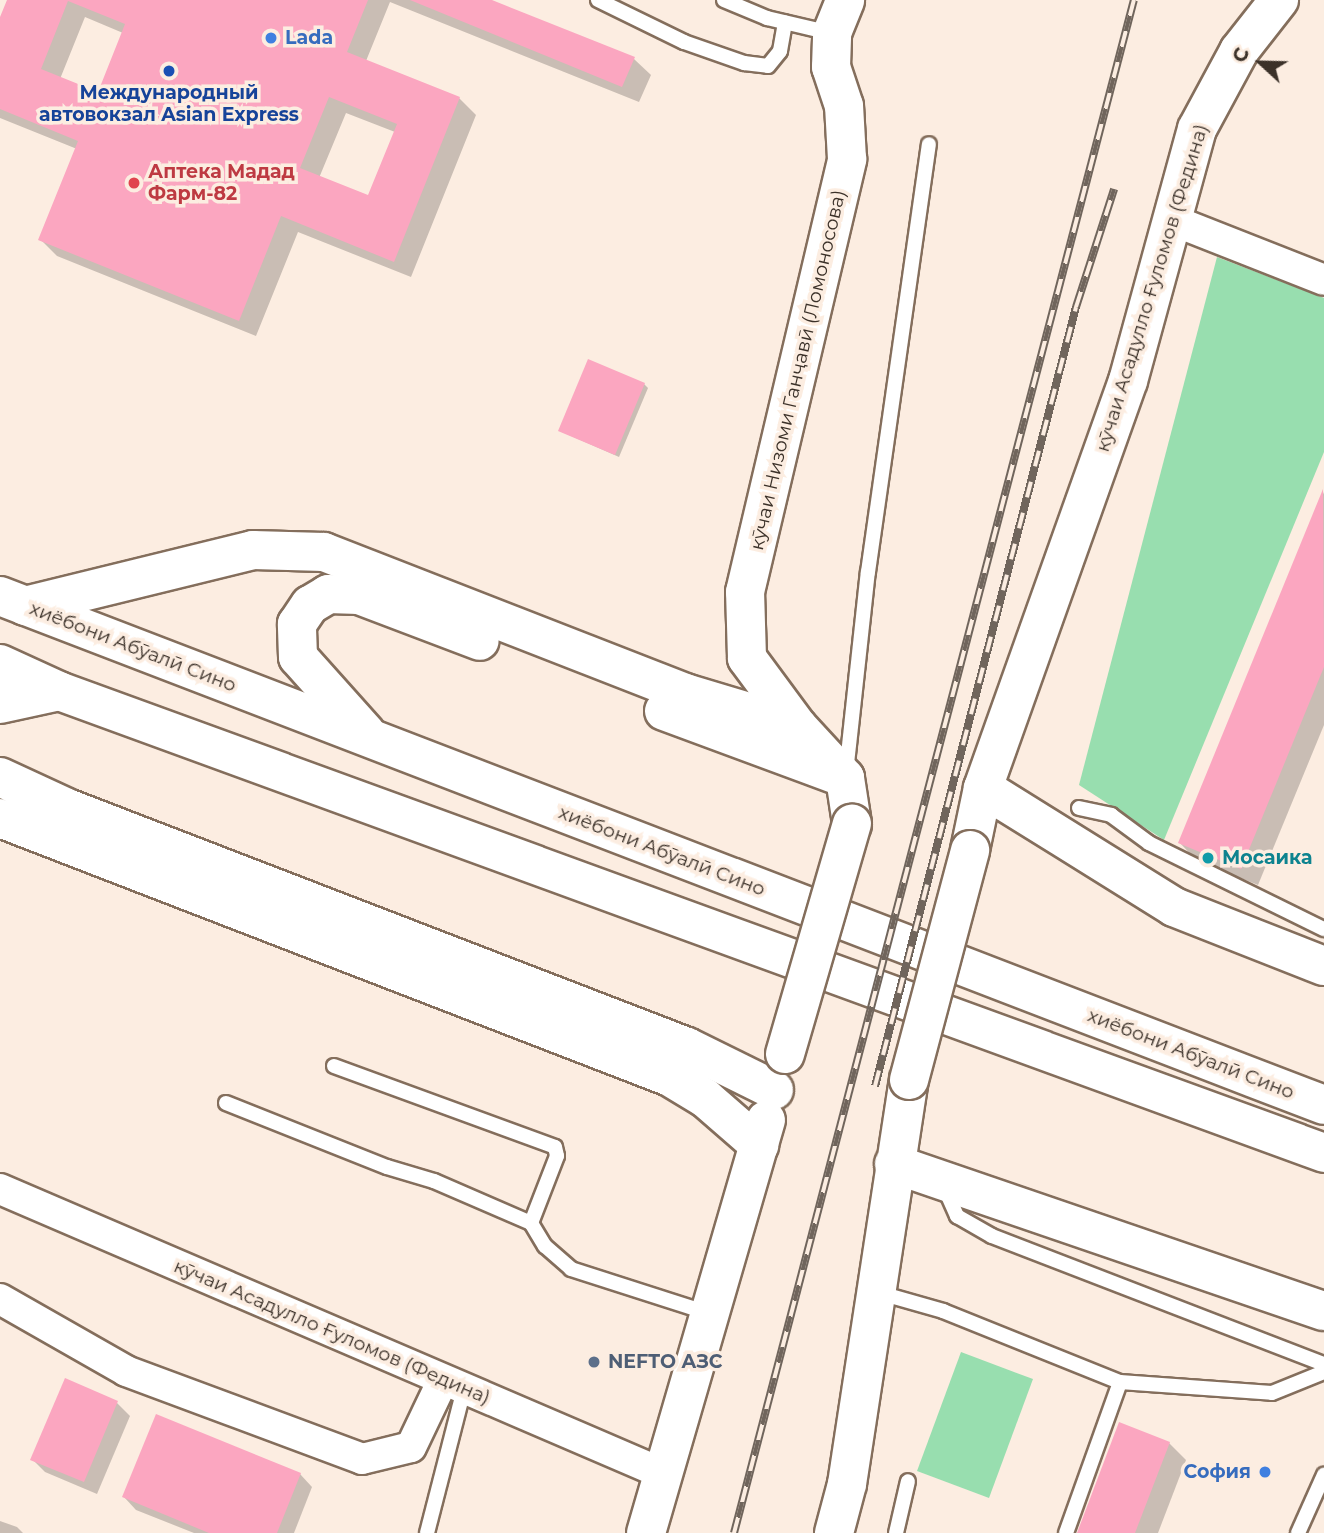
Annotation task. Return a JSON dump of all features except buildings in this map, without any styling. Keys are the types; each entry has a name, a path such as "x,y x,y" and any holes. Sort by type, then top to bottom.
{"main road":[{"name":"кӯчаи Асадулло Ғуломов (Федина)","path":"894,1164 909,1080 970,850 983,788 1128,381 1197,129 1239,51 1279,0"},
{"name":"кӯчаи Низоми Ганҷавӣ (Ломоносова)","path":"747,658 745,592 847,159 844,106 831,67 839,17"},
{"path":"12,601 253,550 324,552 685,693 798,727"},
{"path":"373,740 298,657 297,624 310,605 328,594 359,595 845,778"},
{"name":"хиёбони Абӯалӣ Сино","path":"12,601 1324,1105"},
{"path":"646,1533 852,824 845,778 798,727 747,658 685,693"},
{"path":"0,664 59,691 1324,1153"},
{"path":"0,704 59,691"},
{"path":"0,777 41,797 687,1047 774,1090"},
{"path":"983,788 1174,907 1324,966"},
{"path":"0,818 670,1077 705,1098 759,1145"},
{"path":"834,1533 846,1484 894,1164 1324,1311"}],"street":[{"path":"1172,220 1324,281"},
{"name":"кӯчаи Асадулло Ғуломов (Федина)","path":"0,1189 664,1474"},
{"path":"0,1299 126,1371 362,1459 411,1447 454,1385"}],"lane":[{"path":"598,0 684,42 744,63 768,66 780,51 785,22"},
{"path":"724,0 785,22 839,17"},
{"path":"845,778 868,572 929,144"},
{"path":"1079,808 1111,815 1149,843 1324,929"},
{"path":"334,1066 555,1147 557,1156 531,1223"},
{"path":"226,1103 387,1167 434,1181 531,1223 545,1246 571,1269 709,1313"},
{"path":"941,1180 957,1216 992,1236 1324,1364"},
{"path":"875,1292 943,1311 1121,1382 1272,1393 1324,1373"},
{"path":"1066,1533 1121,1382"},
{"path":"427,1533 454,1385"},
{"path":"1298,1533 1324,1475"},
{"path":"896,1533 908,1480"}],"green space":[{"path":"1217,257 1324,298 1324,452 1164,840 1079,785"},
{"path":"961,1352 1033,1379 989,1498 917,1471"}],"railway":[{"path":"734,1533 1134,0"},
{"path":"875,1086 1076,307 1114,189"}],"place":[{"name":"Lada","path":"271,38"},
{"name":"Международный автовокзал Asian Express","path":"169,71"},
{"name":"Аптека Мадад Фарм-82","path":"134,183"},
{"name":"Мосаика","path":"1208,858"},
{"name":"NEFTO АЗС","path":"594,1362"},
{"name":"София","path":"1265,1472"}]}
